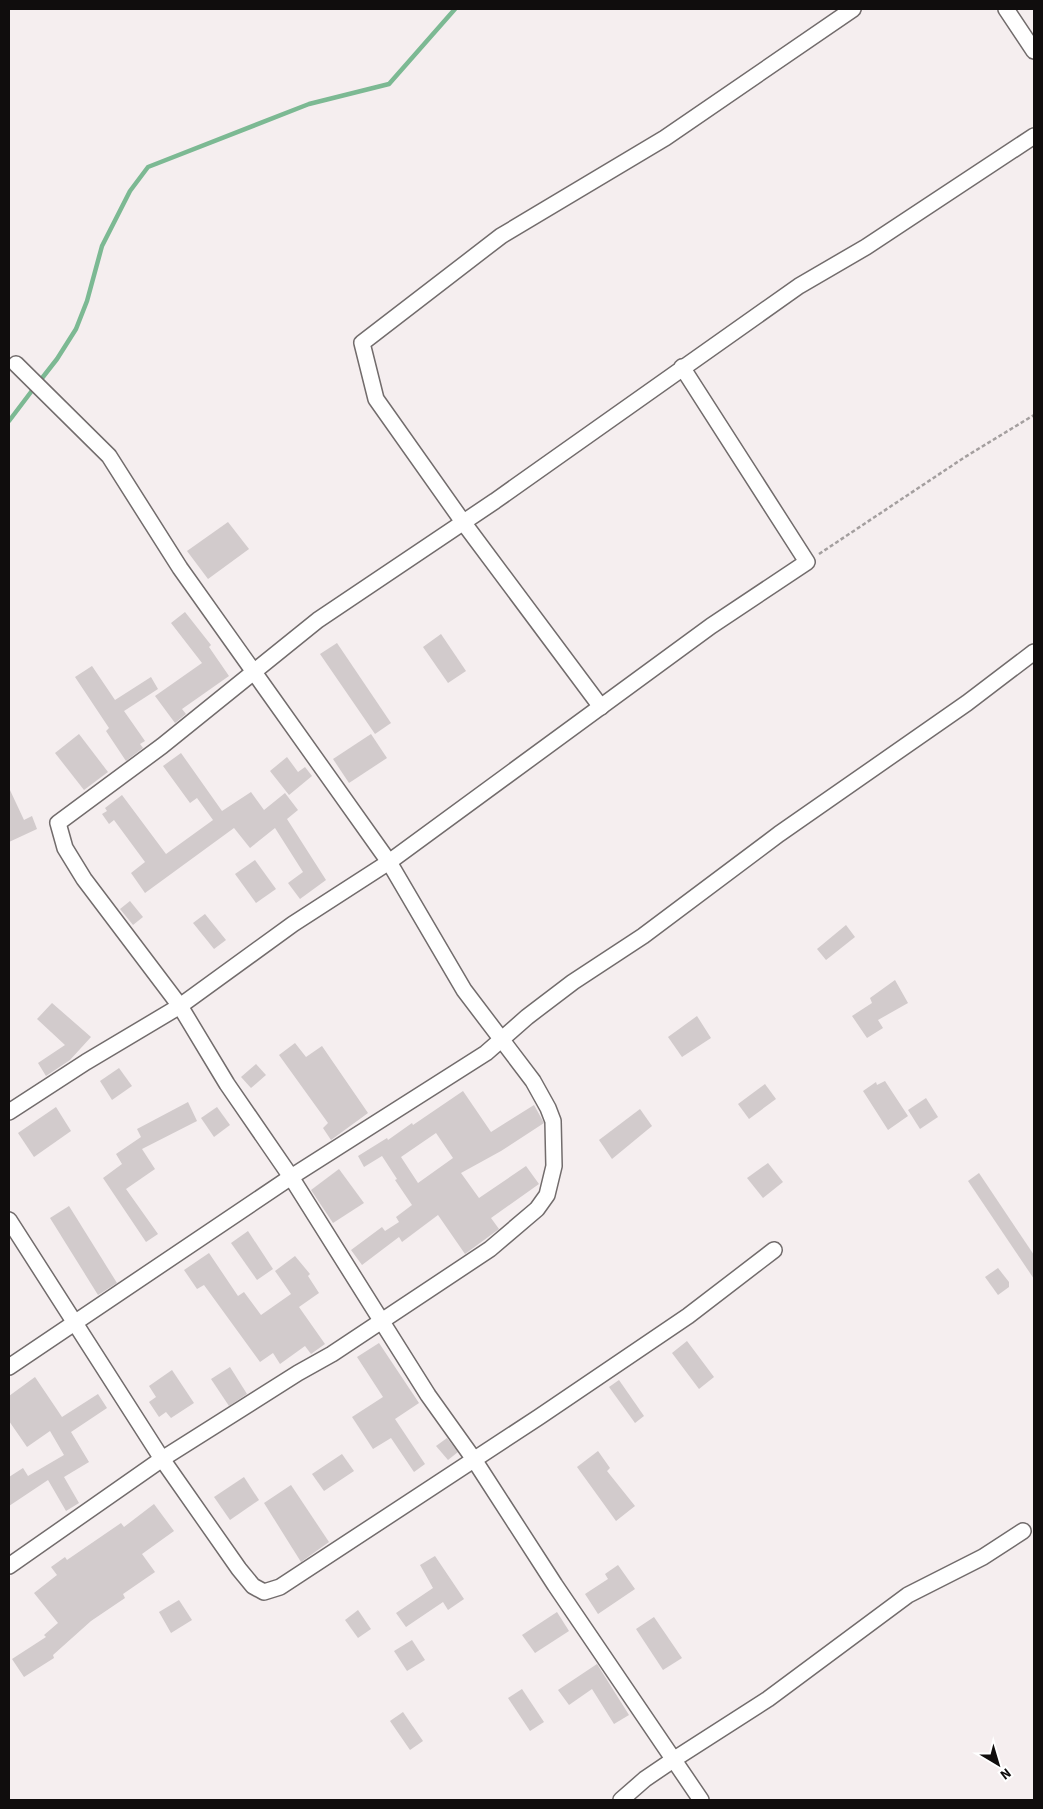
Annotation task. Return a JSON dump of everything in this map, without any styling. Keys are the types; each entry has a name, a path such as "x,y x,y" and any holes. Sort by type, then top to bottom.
{"street":[{"path":"601,707 463,522 376,399 362,343 501,236 665,138 853,9"},
{"path":"1006,9 1034,51"},
{"path":"701,1800 555,1585 473,1458 428,1395 291,1177 227,1084 180,1006 84,879 65,848 58,823 162,746 318,620 463,522 799,286 866,247 1034,136"},
{"path":"9,1566 162,1459 298,1373 332,1354 490,1249 522,1224 547,1195 554,1166 553,1121 533,1081 459,982 389,862 151,524 124,477 109,456 16,364"},
{"path":"9,1112 86,1062 180,1006 293,924 389,862 711,626 807,562 682,367"},
{"path":"9,1367 291,1177 486,1053 574,982 650,930 787,828 967,703 1034,652"},
{"path":"9,1220 162,1459 239,1569 253,1586 264,1592 280,1586 473,1458 539,1417 688,1316 774,1250"},
{"path":"621,1800 645,1779 768,1700 908,1595 983,1557 1023,1531"}],"path":[{"path":"807,562 965,457 1034,415"}],"building":[{"path":"228,522 249,549 208,579 187,551"},
{"path":"185,612 211,645 209,647 229,676 182,709 186,714 175,723 155,696 202,663 171,623"},
{"path":"441,634 466,671 448,683 423,647"},
{"path":"337,643 391,723 375,734 320,654"},
{"path":"92,666 115,700 151,677 158,689 124,711 145,741 140,744 143,748 126,761 106,731 109,728 75,677"},
{"path":"79,734 108,772 84,790 55,753"},
{"path":"371,734 387,758 349,783 333,759"},
{"path":"181,753 222,811 251,792 264,810 285,793 298,810 287,819 326,880 300,899 288,883 303,872 275,828 250,848 234,828 145,893 131,873 145,862 114,820 109,824 102,814 107,811 105,808 122,795 166,854 213,820 197,798 190,803 163,766"},
{"path":"287,757 298,772 305,767 312,776 289,795 270,771"},
{"path":"9,788 24,820 32,816 37,829 9,842"},
{"path":"255,860 276,889 256,903 235,874"},
{"path":"130,901 143,917 133,925 120,909"},
{"path":"205,914 226,940 214,949 193,923"},
{"path":"846,925 855,937 826,960 817,949"},
{"path":"895,980 908,1003 878,1020 883,1028 867,1038 852,1016 872,1003 870,998"},
{"path":"52,1003 91,1037 70,1060 46,1076 38,1063 65,1045 37,1019"},
{"path":"697,1016 711,1038 682,1057 668,1037"},
{"path":"295,1043 306,1057 322,1046 368,1113 331,1140 323,1128 328,1123 279,1055"},
{"path":"256,1064 266,1075 251,1088 241,1077"},
{"path":"119,1068 132,1086 112,1100 100,1081"},
{"path":"885,1081 908,1116 888,1130 863,1091 876,1082 877,1085"},
{"path":"765,1084 776,1099 749,1119 738,1104"},
{"path":"463,1091 491,1132 534,1105 544,1123 501,1151 461,1173 479,1198 526,1166 539,1184 491,1218 499,1229 465,1254 438,1215 402,1242 399,1237 362,1265 351,1250 382,1227 385,1231 399,1222 396,1217 412,1205 382,1156 364,1167 358,1156 387,1138 388,1140 412,1123 413,1125","holes":["436,1133 453,1158 418,1183 401,1157"]},
{"path":"926,1098 938,1117 920,1129 908,1110"},
{"path":"188,1102 197,1121 142,1149 155,1169 126,1189 158,1234 146,1242 103,1178 122,1164 116,1154 141,1137 137,1129"},
{"path":"56,1107 71,1131 34,1157 18,1133"},
{"path":"217,1107 230,1125 214,1137 201,1118"},
{"path":"640,1109 652,1126 612,1159 599,1140"},
{"path":"768,1163 783,1182 763,1198 747,1178"},
{"path":"339,1169 364,1203 333,1223 311,1190"},
{"path":"979,1173 1034,1255 1034,1279 968,1181"},
{"path":"69,1206 117,1283 98,1295 50,1218"},
{"path":"248,1231 273,1269 257,1280 231,1243"},
{"path":"209,1253 238,1296 244,1292 261,1315 291,1294 275,1271 295,1256 310,1274 308,1276 319,1293 299,1307 325,1344 311,1354 305,1346 280,1364 273,1353 260,1362 204,1285 197,1289 184,1270"},
{"path":"998,1268 1009,1282 1009,1287 998,1295 985,1277"},
{"path":"687,1341 714,1377 699,1389 672,1353"},
{"path":"379,1343 419,1403 395,1419 425,1464 414,1472 391,1438 373,1449 352,1417 383,1397 357,1357"},
{"path":"230,1367 247,1394 229,1406 211,1379"},
{"path":"172,1370 194,1403 171,1418 166,1412 159,1417 149,1402 156,1397 149,1386"},
{"path":"35,1377 62,1417 98,1394 107,1408 71,1432 89,1462 64,1477 79,1503 66,1511 48,1480 9,1506 9,1477 23,1468 28,1476 64,1455 50,1431 27,1447 9,1421 9,1396"},
{"path":"619,1380 644,1416 635,1423 609,1387"},
{"path":"447,1438 458,1452 448,1460 436,1446"},
{"path":"598,1451 610,1468 607,1471 635,1506 616,1521 577,1467"},
{"path":"342,1454 354,1471 324,1491 312,1474"},
{"path":"244,1477 259,1500 230,1520 214,1497"},
{"path":"291,1485 329,1542 301,1562 264,1503"},
{"path":"154,1504 174,1531 142,1554 155,1572 123,1594 125,1598 91,1621 53,1655 54,1658 24,1677 12,1659 46,1637 44,1635 58,1623 34,1593 57,1575 51,1567 65,1557 67,1560 121,1523 124,1527"},
{"path":"435,1556 464,1599 448,1610 443,1602 406,1627 396,1613 433,1588 420,1565"},
{"path":"618,1565 635,1589 598,1614 585,1594 608,1579 605,1574"},
{"path":"179,1600 192,1620 171,1633 159,1612"},
{"path":"358,1610 371,1629 358,1638 345,1620"},
{"path":"557,1612 569,1631 535,1653 522,1635"},
{"path":"654,1617 682,1658 663,1670 636,1629"},
{"path":"412,1640 425,1660 407,1671 394,1651"},
{"path":"597,1664 629,1715 614,1724 592,1689 569,1705 558,1690"},
{"path":"522,1689 544,1722 530,1731 508,1698"},
{"path":"403,1712 423,1741 410,1750 390,1721"}],"waterway":[{"path":"39,382 57,359 76,329 87,301 102,246 130,191 148,167 309,104 389,84 455,9"},
{"path":"9,421 34,388"}]}
